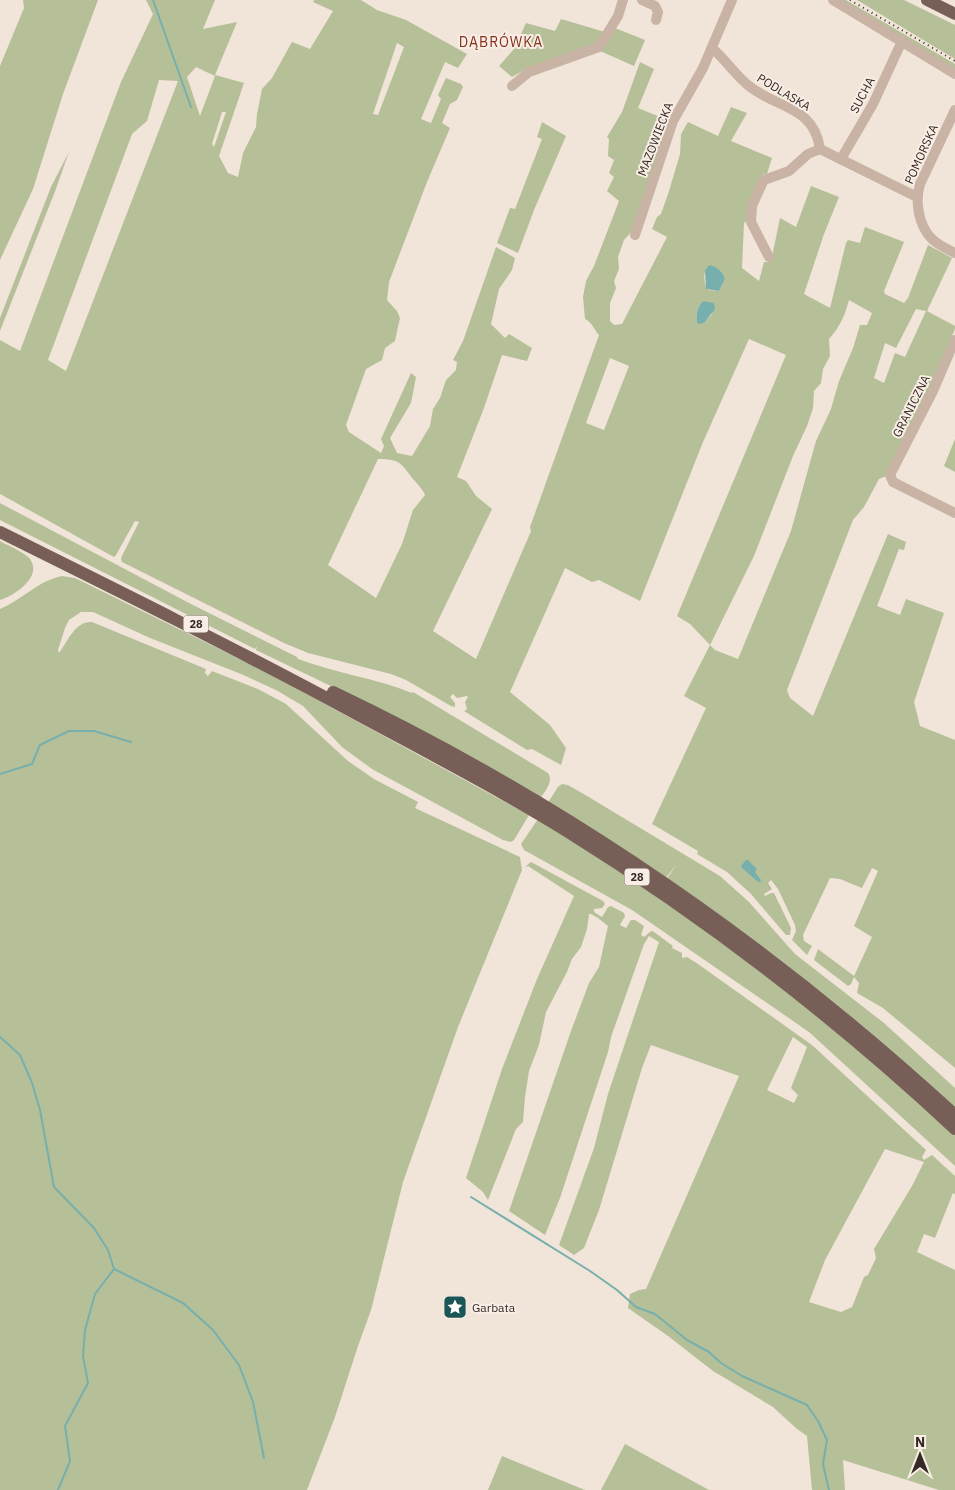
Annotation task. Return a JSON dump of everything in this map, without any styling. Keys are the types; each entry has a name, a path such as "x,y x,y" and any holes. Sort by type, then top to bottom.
{"main road":[{"path":"927,0 955,14"},
{"name":"28","path":"0,524 408,730 490,774 575,825 695,905 792,977 888,1056 955,1116"},
{"name":"28","path":"0,532 284,675 420,747 566,831 672,900 763,967 860,1045 955,1129"}],"street":[{"path":"512,86 529,72 599,47 618,16 623,0"},
{"path":"642,0 655,6 658,12 656,20"},
{"name":"MAZOWIECKA","path":"635,235 673,121 703,68 732,0"},
{"path":"833,0 955,74"},
{"name":"SUCHA","path":"841,159 872,104 902,41"},
{"name":"PODLASKA","path":"712,48 738,77 757,92 802,115 815,131 820,149"},
{"name":"POMORSKA","path":"955,110 920,184 917,196 920,218 927,234 938,244 955,253"},
{"path":"770,257 751,222 752,206 761,186 764,180 789,171 808,154 820,149 917,196"},
{"name":"GRANICZNA","path":"955,340 933,391 891,471 893,482 955,513"}],"green space":[{"path":"23,0 98,0 63,94 33,189 0,260 0,66 24,8"},
{"path":"146,0 215,0 203,29 237,22 215,75 244,83 219,156 228,173 238,177 243,153 256,127 262,89 272,78 292,42 310,49 333,11 313,2 314,0 361,0 377,10 406,20 467,54 458,68 445,62 421,119 431,123 441,99 438,95 446,78 461,84 463,87 457,100 450,104 442,123 450,128 389,282 387,300 397,311 400,318 395,341 385,348 382,360 366,369 346,425 349,432 381,453 384,446 381,439 411,373 416,377 411,403 390,438 397,453 412,456 430,426 433,409 440,398 446,380 456,370 457,362 453,360 463,341 496,247 515,258 512,270 499,289 491,324 505,338 509,334 532,348 527,361 502,355 457,477 466,481 476,496 492,509 433,631 476,659 531,531 530,527 599,335 585,319 583,297 586,281 594,266 619,201 607,191 614,177 609,173 614,160 608,156 609,139 607,137 622,112 640,62 654,69 638,108 670,121 633,230 624,240 618,257 619,269 614,281 616,288 610,303 610,321 614,325 622,324 667,237 652,229 657,217 661,214 669,191 680,154 681,134 688,122 718,136 731,107 747,113 731,141 772,158 767,174 764,174 759,180 748,220 744,223 742,268 759,281 764,262 771,262 780,218 796,227 811,186 839,197 824,234 804,294 830,308 846,243 848,240 860,243 865,227 904,242 884,291 885,294 904,303 908,298 928,245 952,258 927,311 955,326 955,329 925,403 889,475 879,479 864,507 853,520 787,690 790,698 813,716 888,534 906,542 904,550 899,549 877,606 900,615 906,599 944,613 914,702 920,726 955,740 955,1068 883,1008 857,993 859,983 854,977 848,986 814,960 818,949 854,976 872,937 854,926 878,871 872,868 862,888 840,879 830,878 803,935 804,941 812,946 807,955 792,940 796,931 795,925 778,889 771,880 768,883 772,889 764,894 765,896 774,893 791,928 790,935 786,935 751,894 727,872 697,854 698,851 652,824 706,708 684,696 710,645 690,624 677,616 786,355 749,339 703,442 640,601 599,580 592,582 565,568 510,692 550,725 566,748 561,765 532,749 527,750 464,711 467,709 465,702 467,696 457,698 453,694 450,697 455,703 455,707 451,706 406,680 391,674 308,653 284,643 122,562 121,558 139,522 135,521 114,557 0,494 0,340 20,351 121,82 153,14","holes":["397,43 404,47 378,115 373,114","196,67 215,76 200,116 187,77","159,80 178,81 66,371 48,360 132,134 147,121","222,112 226,112 214,147 212,144","709,265 720,271 725,279 719,291 708,290 705,284 705,274","849,300 872,313 867,325 860,325 853,348 839,381 831,409 816,441 791,531 738,659 715,650 710,645 754,556 793,456 807,426 813,408 814,391 821,383 823,369 830,356 829,339 842,321","703,301 712,314 705,322 697,323 700,305","916,309 926,311 905,357 895,353 884,383 874,378 885,343 896,348","610,358 629,366 604,430 586,423","378,459 399,463 406,469 425,495 413,510 402,544 376,598 328,565"]},
{"path":"839,0 846,0 955,64 955,69"},
{"path":"857,0 904,0 955,25 955,59"},
{"path":"561,19 605,32 597,46 526,69 512,77 499,66 514,49 526,23 555,31"},
{"path":"615,28 645,40 634,66 600,51"},
{"path":"542,122 566,136 534,210 518,253 497,243 510,208 515,209 542,139 537,137"},
{"path":"69,152 0,331 0,318 51,187"},
{"path":"955,439 955,472 944,466"},
{"path":"0,503 298,659 413,692 548,773 550,780 548,786 540,799 366,703 256,650 257,646 255,649 0,520"},
{"path":"0,541 25,554 30,559 33,572 25,585 0,600"},
{"path":"62,576 75,578 268,673 529,815 514,840 511,842 503,840 372,769 342,747 303,706 276,690 150,638 93,612 81,612 69,620 65,628 58,650 59,653 76,628 92,622 206,669 205,673 208,676 212,671 258,689 286,704 348,761 374,779 418,802 415,808 520,857 522,870 458,1027 403,1182 371,1310 335,1417 307,1490 0,1490 0,609 45,582"},
{"path":"562,784 568,785 587,796 720,876 749,902 795,954 884,1023 955,1088 955,1110 666,880 676,865 665,879 547,804"},
{"path":"538,819 666,902 704,929 851,1043 955,1135 955,1166 809,1032 632,910 524,850 521,844"},
{"path":"531,862 603,901 605,904 602,908 594,909 594,912 602,917 608,907 611,906 624,913 625,916 620,925 626,928 631,920 635,920 644,926 641,935 644,937 651,931 654,932 673,946 672,948 682,953 682,958 687,957 698,964 812,1045 926,1150 922,1157 924,1160 932,1155 955,1176 955,1194 953,1193 935,1238 924,1234 917,1252 955,1270 955,1490 939,1490 843,1460 845,1490 812,1490 807,1436 773,1407 713,1371 628,1308 630,1294 646,1289 739,1076 651,1045 642,1068 599,1210 584,1248 574,1255 559,1245 594,1148 608,1094 659,942 649,936 644,944 611,1037 608,1052 560,1198 545,1235 509,1211 571,1031 589,983 599,967 608,926 591,914 589,914 587,929 581,947 572,959 546,1012 539,1045 529,1071 523,1122 516,1129 488,1200 483,1192 466,1178 502,1069 537,979 574,896 526,866","holes":["793,1037 807,1047 791,1088 798,1095 794,1103 767,1090","885,1149 924,1162 912,1186 874,1249 876,1258 868,1275 864,1277 852,1307 841,1312 809,1302 825,1260"]},
{"path":"625,1444 709,1490 601,1490"},
{"path":"502,1456 585,1490 488,1490"}],"water":[{"path":"709,265 717,268 724,276 725,279 719,291 706,289 705,270"},
{"path":"703,301 714,303 715,309 705,322 700,324 696,320"},
{"path":"746,860 757,869 755,872 761,880 760,882 742,868 741,866"}],"waterway":[{"path":"153,0 191,107"},
{"path":"0,774 32,764 40,745 69,731 94,731 131,742"},
{"path":"0,1037 20,1055 32,1083 40,1110 54,1187 94,1228 108,1250 114,1269 95,1294 85,1330 83,1356 88,1383 65,1426 70,1461 58,1490"},
{"path":"471,1197 590,1271 617,1290 636,1307 655,1314 687,1340 709,1352 721,1363 742,1376 807,1405 818,1421 827,1440 823,1464 829,1490"},
{"path":"114,1269 183,1303 213,1330 239,1365 253,1402 264,1458"}],"railway":[{"path":"850,0 955,61"}],"place":[{"name":"Garbata","path":"455,1307"}],"district":[{"name":"DĄBRÓWKA","path":"501,42"}]}
